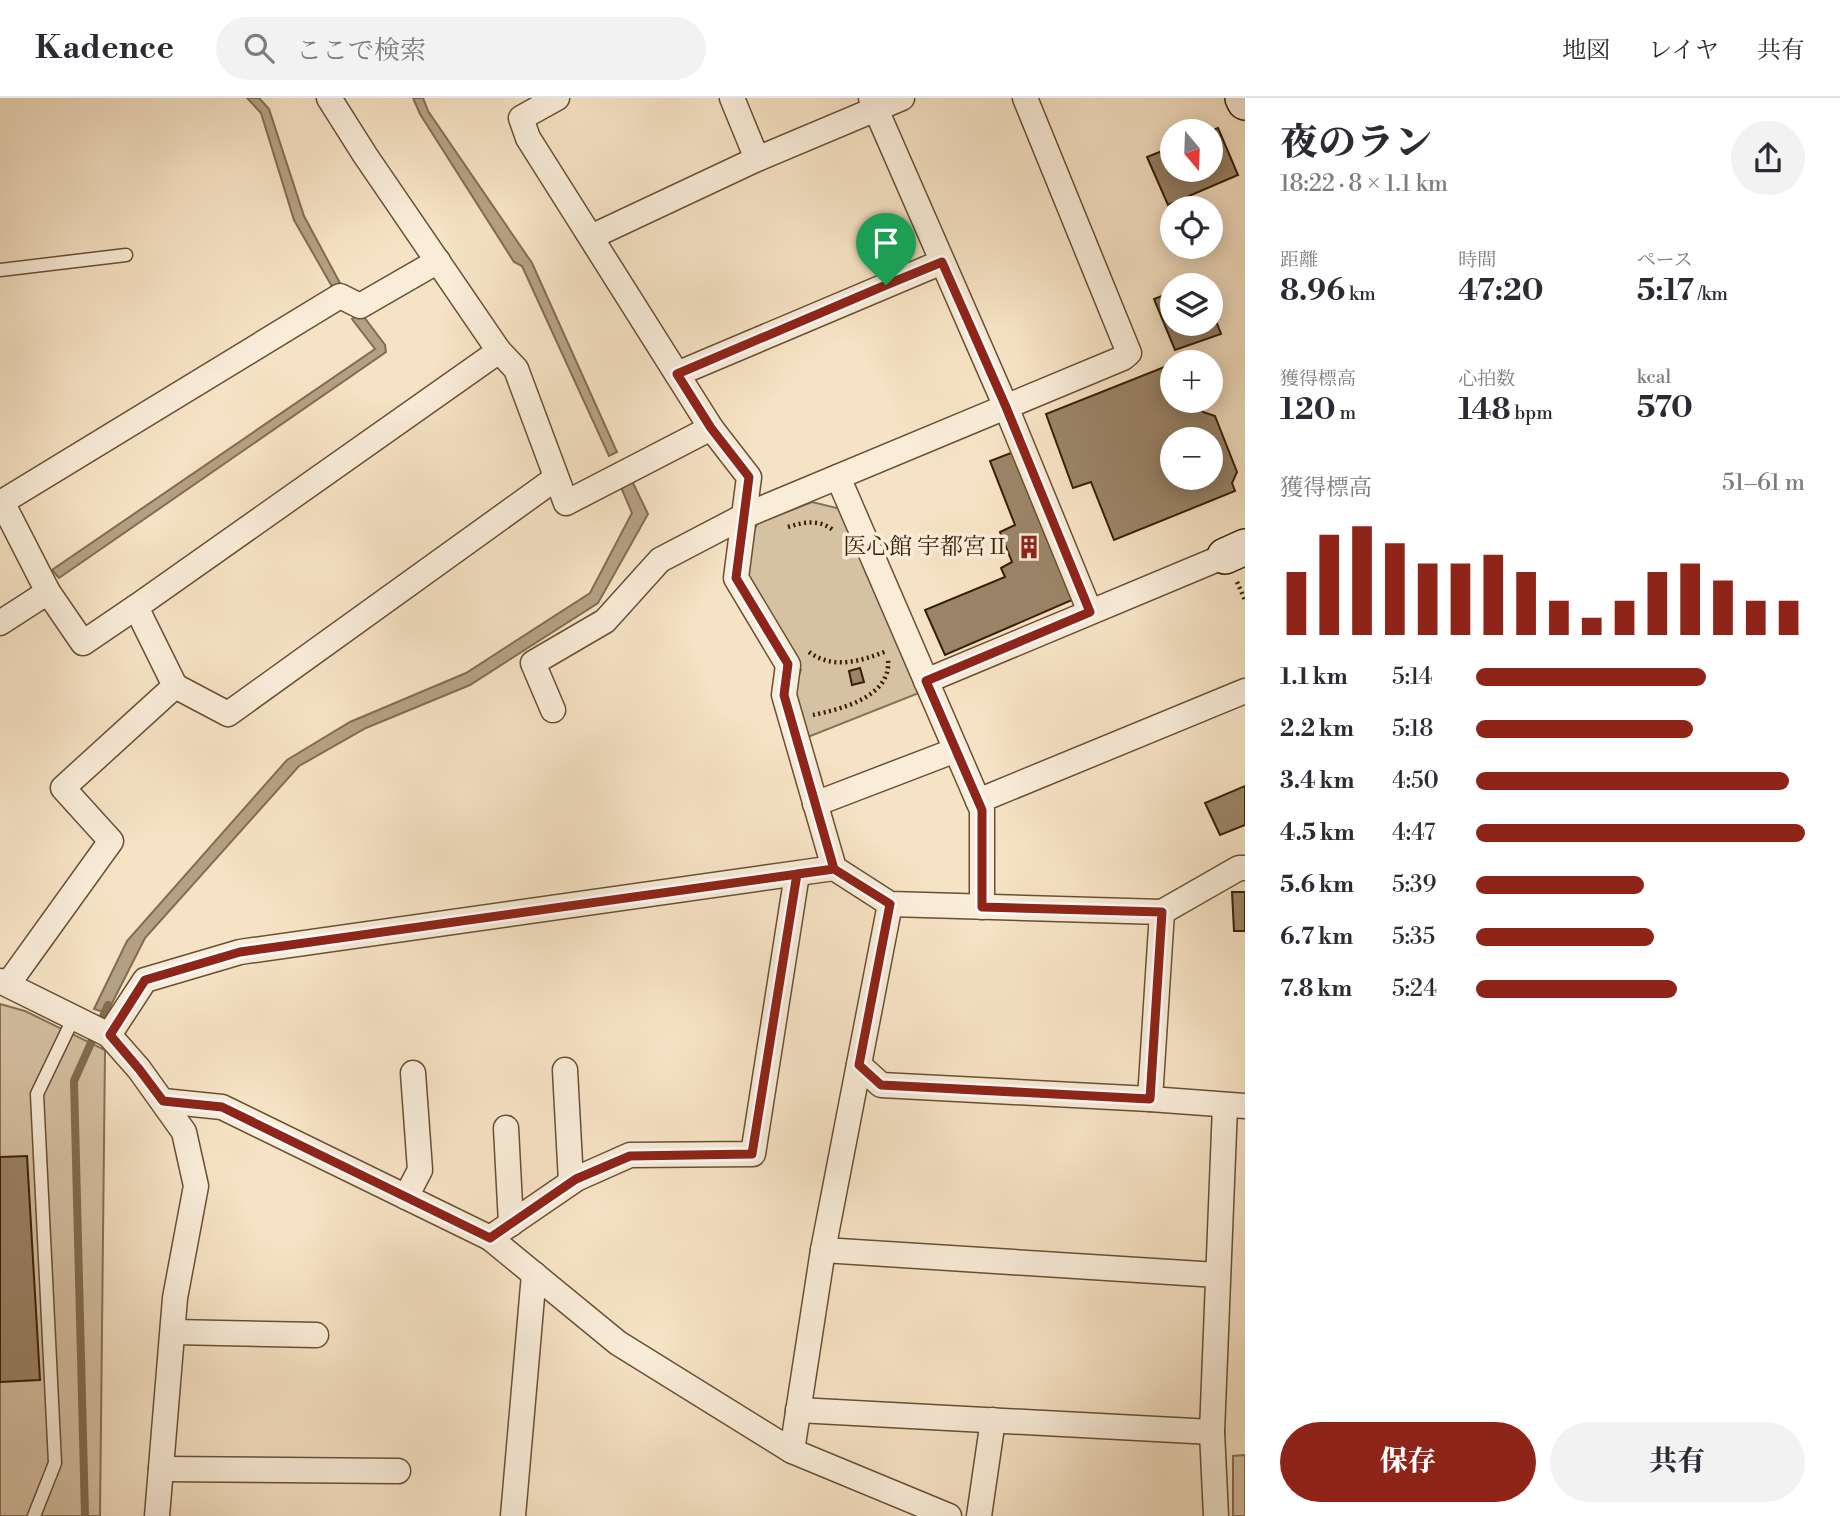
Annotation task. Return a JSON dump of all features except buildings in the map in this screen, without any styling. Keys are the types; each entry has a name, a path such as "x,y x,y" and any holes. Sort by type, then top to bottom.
{"street":[{"path":"329,98 499,351 516,369 566,503 711,428"},
{"path":"557,98 520,117 528,138 711,428 749,477 736,578 788,664 784,695 834,869"},
{"path":"732,98 757,159"},
{"path":"591,237 873,103 902,98"},
{"path":"553,710 533,663 606,621 660,560 744,516 1123,358 1129,353 1025,98"},
{"path":"873,103 1006,407 1090,612"},
{"path":"438,261 360,306 340,296 2,502 48,592 83,643 499,351"},
{"path":"677,374 942,262"},
{"path":"838,477 898,647 926,681 982,810 982,907"},
{"path":"136,607 175,685 228,713 555,478"},
{"path":"926,681 1235,551"},
{"path":"0,623 48,592"},
{"path":"157,1516 175,1298 195,1186 184,1132 139,1069 110,1035 4,983 111,841 63,788 175,685"},
{"path":"978,801 1245,691"},
{"path":"815,804 956,750"},
{"path":"110,1035 145,980 240,952 834,869 890,904 1162,912 1239,868 1245,868"},
{"path":"490,1238 571,1182 630,1156 752,1154 797,874"},
{"path":"792,1451 823,1250 890,904"},
{"path":"1150,1099 1162,912"},
{"path":"859,1065 881,1085 1235,1106 1217,1275 1212,1432 1216,1516"},
{"path":"565,1070 571,1182"},
{"path":"406,1197 421,1170 413,1073"},
{"path":"163,1101 222,1107 490,1238 618,1343 792,1451 949,1516"},
{"path":"506,1128 511,1224"},
{"path":"823,1250 1217,1275"},
{"path":"513,1516 534,1274"},
{"path":"173,1332 316,1335"},
{"path":"798,1410 1212,1432"},
{"path":"979,1516 993,1420"},
{"path":"161,1469 398,1471"}],"lane":[{"path":"0,270 126,255"},
{"path":"34,1516 55,1463 37,1094 74,1017"}],"path":[{"path":"778,531 805,522 820,523 830,527 835,533"},
{"path":"885,643 898,647"},
{"path":"802,647 827,662 842,663 856,662 898,647"},
{"path":"792,721 847,706 880,687 898,647"}],"shaded area":[{"path":"247,98 259,98 269,109 304,216 341,285 334,290 294,220 261,113"},
{"path":"413,98 423,98 428,111 532,263 617,452 609,456 522,266 514,262 420,114"},
{"path":"361,313 385,345 386,352 59,578 52,570 375,349 352,319"},
{"path":"631,479 648,514 598,603 470,685 366,728 299,766 145,938 107,1013 94,1009 127,941 287,760 350,722 466,673 590,593 632,513 620,485"},
{"path":"812,502 845,510 924,691 803,739 791,693 801,670 761,608 745,577 748,546 757,524"},
{"path":"0,1004 25,1011 105,1050 100,1516 0,1516"},
{"path":"1245,1455 1245,1516 1233,1516 1233,1456"}],"waterway":[{"path":"85,1516 74,1081 108,1005"}],"place":[{"name":"医心館 宇都宮Ⅱ","path":"1029,547"}],"route":[{"path":"886,285 677,374 711,428 749,477 736,578 788,664 784,695 834,869 797,874 240,952 145,980 110,1035 163,1101 222,1107 490,1238 576,1179 630,1156 752,1154 797,874 834,869 890,904 859,1065 881,1085 1150,1099 1162,912 982,907 982,810 926,681 1090,612 1006,407 942,262 886,285"}]}
